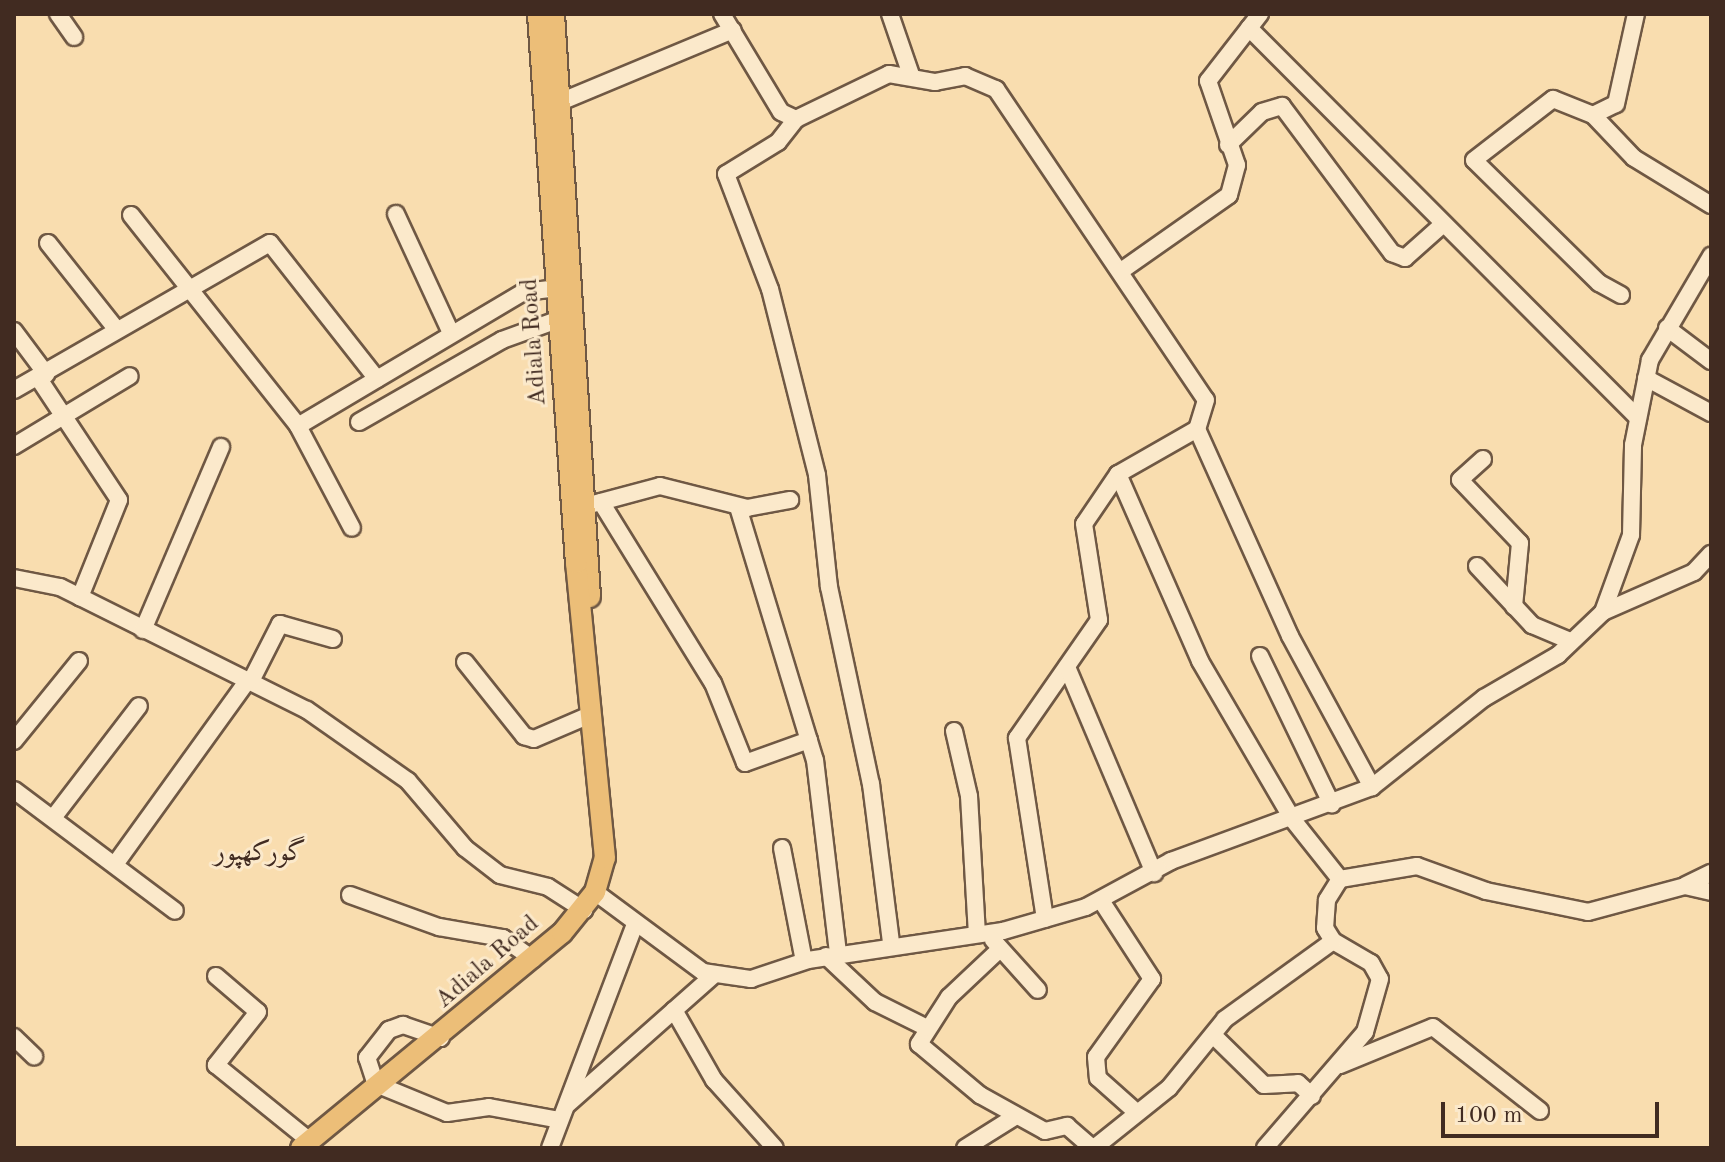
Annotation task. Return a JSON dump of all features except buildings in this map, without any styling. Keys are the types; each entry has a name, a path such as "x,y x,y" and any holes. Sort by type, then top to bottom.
{"main road":[{"name":"Adiala Road","path":"538,14 565,287 594,503 586,665"},
{"name":"Adiala Road","path":"305,1145 441,1038 533,959 589,901 605,858 586,665 560,319 565,287 560,102 554,14"}],"street":[{"path":"58,14 74,37"},
{"path":"722,14 781,112 796,119"},
{"path":"890,14 911,75"},
{"path":"1621,295 1599,283 1475,163 1553,99 1603,116 1623,93 1636,14"},
{"path":"1121,271 1229,195 1237,165 1208,81 1254,21 1442,225 1638,418"},
{"path":"560,102 733,30"},
{"path":"891,943 871,784 829,587 817,475 770,289 726,174 778,142 796,119 876,77 911,75 978,79 1003,95 1206,400 1197,429 1290,636 1372,787"},
{"path":"1228,145 1262,112 1282,106 1392,253 1405,258 1442,225"},
{"path":"1593,115 1634,158 1711,205"},
{"path":"396,214 451,333"},
{"path":"131,215 182,288 298,426 352,528"},
{"path":"48,243 117,330"},
{"path":"14,390 42,376 182,288 275,245 377,379"},
{"path":"1603,612 1631,535 1638,418 1646,378 1667,328 1711,256"},
{"path":"298,426 524,292 565,287"},
{"path":"359,422 502,340 560,319"},
{"path":"1667,328 1711,361"},
{"path":"14,331 119,500 80,597"},
{"path":"14,446 130,376"},
{"path":"1646,378 1711,413"},
{"path":"1045,919 1017,738 1100,613 1084,524 1118,474 1197,429"},
{"path":"143,630 221,447"},
{"path":"1483,459 1460,480 1520,543 1514,607"},
{"path":"1118,474 1200,661 1293,820 1340,879"},
{"path":"790,500 738,507 660,486 594,503 713,683 745,763 809,740"},
{"path":"738,507 809,740 822,794 820,844 832,955 875,1002 927,1028"},
{"path":"14,578 80,597 307,710 408,781 465,848 500,875 589,901 714,975 751,979 804,961 891,943 982,933 1102,902 1154,873 1332,805 1372,787 1570,641 1603,612 1694,572 1711,554"},
{"path":"1477,566 1532,625 1570,641"},
{"path":"116,863 249,681 280,624 333,639"},
{"path":"1260,656 1332,805"},
{"path":"14,741 79,661"},
{"path":"465,662 524,736 592,714"},
{"path":"1067,667 1154,873"},
{"path":"53,818 139,706"},
{"path":"954,731 969,796 982,933 1038,990"},
{"path":"17,797 53,818 116,863 175,911"},
{"path":"782,848 804,961"},
{"path":"1340,879 1405,865 1588,912 1702,888 1711,873"},
{"path":"1265,1148 1340,1065 1369,1025 1380,979 1371,963 1333,941 1322,917 1340,879"},
{"path":"350,895 439,927 503,938 533,959"},
{"path":"1102,902 1152,979 1098,1048 1095,1064 1098,1078 1135,1111"},
{"path":"550,1148 634,927"},
{"path":"1000,949 927,1028 922,1048 1016,1116 1045,1131 1067,1126 1093,1148 1135,1111 1169,1088 1214,1036 1267,983 1333,941"},
{"path":"441,1038 403,1025 389,1030 367,1058 379,1087 447,1113 489,1107 562,1114 714,975"},
{"path":"216,976 258,1012 216,1065 305,1145"},
{"path":"674,1010 714,1080 775,1148"},
{"path":"1340,1065 1433,1027 1540,1111"},
{"path":"1214,1036 1264,1085 1298,1083 1312,1096"},
{"path":"14,1037 34,1056"},
{"path":"965,1148 1016,1116"}],"district":[{"name":"گورکھپور","path":"260,853"}]}
